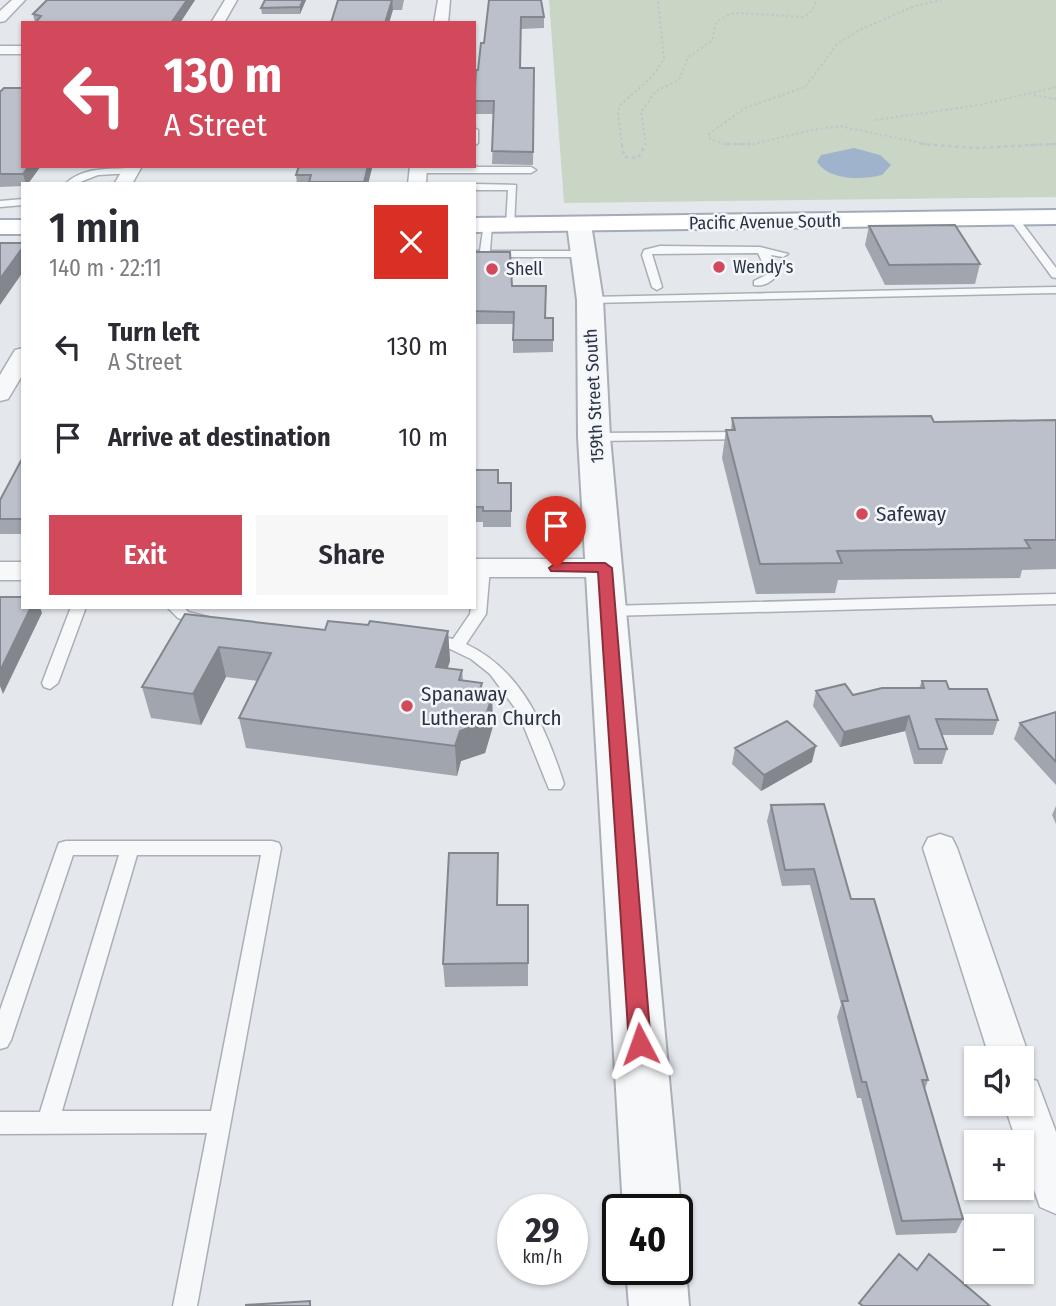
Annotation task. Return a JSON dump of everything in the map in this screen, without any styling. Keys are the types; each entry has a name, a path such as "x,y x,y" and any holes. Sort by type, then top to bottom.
{"main road":[{"name":"Pacific Avenue South","path":"481,225 1056,217"},
{"path":"0,227 21,227"}],"street":[{"path":"0,18 19,0"},
{"path":"218,21 231,0"},
{"path":"441,21 444,0"},
{"path":"0,50 21,50"},
{"name":"159th Street South","path":"579,224 590,300 594,437 651,1194"},
{"path":"0,394 21,358"},
{"path":"479,568 606,589"},
{"path":"0,571 21,571"},
{"path":"940,848 1006,1046"},
{"path":"1029,1116 1056,1192"},
{"path":"657,1285 659,1306"}],"lane":[{"path":"418,173 472,168 531,170"},
{"path":"71,182 78,176 96,172 129,174"},
{"path":"476,187 513,187 511,225"},
{"path":"0,204 21,202"},
{"path":"1013,218 1056,275"},
{"path":"481,225 480,254 583,254"},
{"path":"657,287 647,255 652,250 760,250 783,254"},
{"path":"758,283 771,278 773,274 765,253 760,250"},
{"path":"590,300 1056,290"},
{"path":"594,437 762,435"},
{"path":"458,644 478,614 479,568"},
{"path":"606,589 1056,599"},
{"path":"50,683 78,609"},
{"path":"176,609 183,615 215,622"},
{"path":"408,637 458,644 481,656 504,678 537,733 555,784"},
{"path":"0,1040 66,848 272,848 185,1306"},
{"path":"48,1122 130,848"},
{"path":"0,1123 219,1122"}],"path":[{"path":"658,0 664,58 653,76 620,106 618,113 624,157 638,158 646,145 641,112 656,91 678,80 688,57 712,41 716,22 730,14 740,13 803,17 812,11 816,0"},
{"path":"941,0 890,15 838,43 806,87 745,108 709,134 710,139 730,144 752,144 827,127 847,127 929,146 1056,144"},
{"path":"876,120 979,105 1056,88"},
{"path":"1030,95 1056,99"}],"green space":[{"path":"549,0 1056,0 1056,197 564,203"}],"water":[{"path":"854,148 880,155 891,165 882,175 847,178 830,173 817,162 821,155"}],"building":[{"path":"47,0 187,0 172,21 37,21 41,16 33,14"},
{"path":"265,0 303,0 300,7 261,8"},
{"path":"338,0 392,0 386,21 332,21"},
{"path":"489,0 541,0 544,17 521,17 520,68 534,68 533,152 492,151 494,101 476,101 476,70 481,43 484,43"},
{"path":"4,88 21,88 21,168 28,168 23,174 0,174 0,92"},
{"path":"298,168 368,168 364,182 309,182 311,175 296,175"},
{"path":"955,225 980,264 889,265 869,226"},
{"path":"0,243 21,243 21,250 0,279"},
{"path":"476,252 510,252 512,286 546,286 545,318 553,318 553,340 513,340 514,312 476,311"},
{"name":"Safeway","path":"931,416 934,422 1056,420 1056,540 1025,540 1030,548 837,551 842,563 760,564 726,430 735,430 732,418"},
{"path":"21,461 21,519 0,519 0,500"},
{"path":"476,470 498,470 498,483 511,483 511,511 483,511 483,507 476,507"},
{"path":"0,597 21,597 21,609 30,609 0,671"},
{"path":"185,614 325,630 328,621 368,625 370,621 448,631 436,667 462,670 459,680 482,683 478,694 492,696 484,722 460,731 455,746 239,718 271,653 219,647 193,694 142,687"},
{"path":"922,681 946,681 949,689 987,689 998,720 936,719 947,749 919,749 909,716 844,732 816,691 845,684 853,695 882,688 924,688"},
{"path":"1056,712 1056,762 1020,723"},
{"path":"787,721 816,746 764,775 735,748"},
{"path":"824,804 851,899 874,899 928,1080 922,1080 963,1219 902,1221 866,1082 862,1082 842,1001 848,1001 814,869 785,870 771,805"},
{"path":"449,853 498,853 497,905 528,905 528,963 443,964"},
{"path":"899,1254 917,1270 929,1254 990,1306 863,1306 859,1303"},
{"path":"310,1301 310,1306 246,1306 246,1305"}],"place":[{"name":"Wendy's","path":"719,267"},
{"name":"Shell","path":"492,269"},
{"name":"Safeway","path":"862,514"},
{"name":"Spanaway Lutheran Church","path":"407,706"}],"route":[{"path":"556,568 605,568 640,1044"}]}
